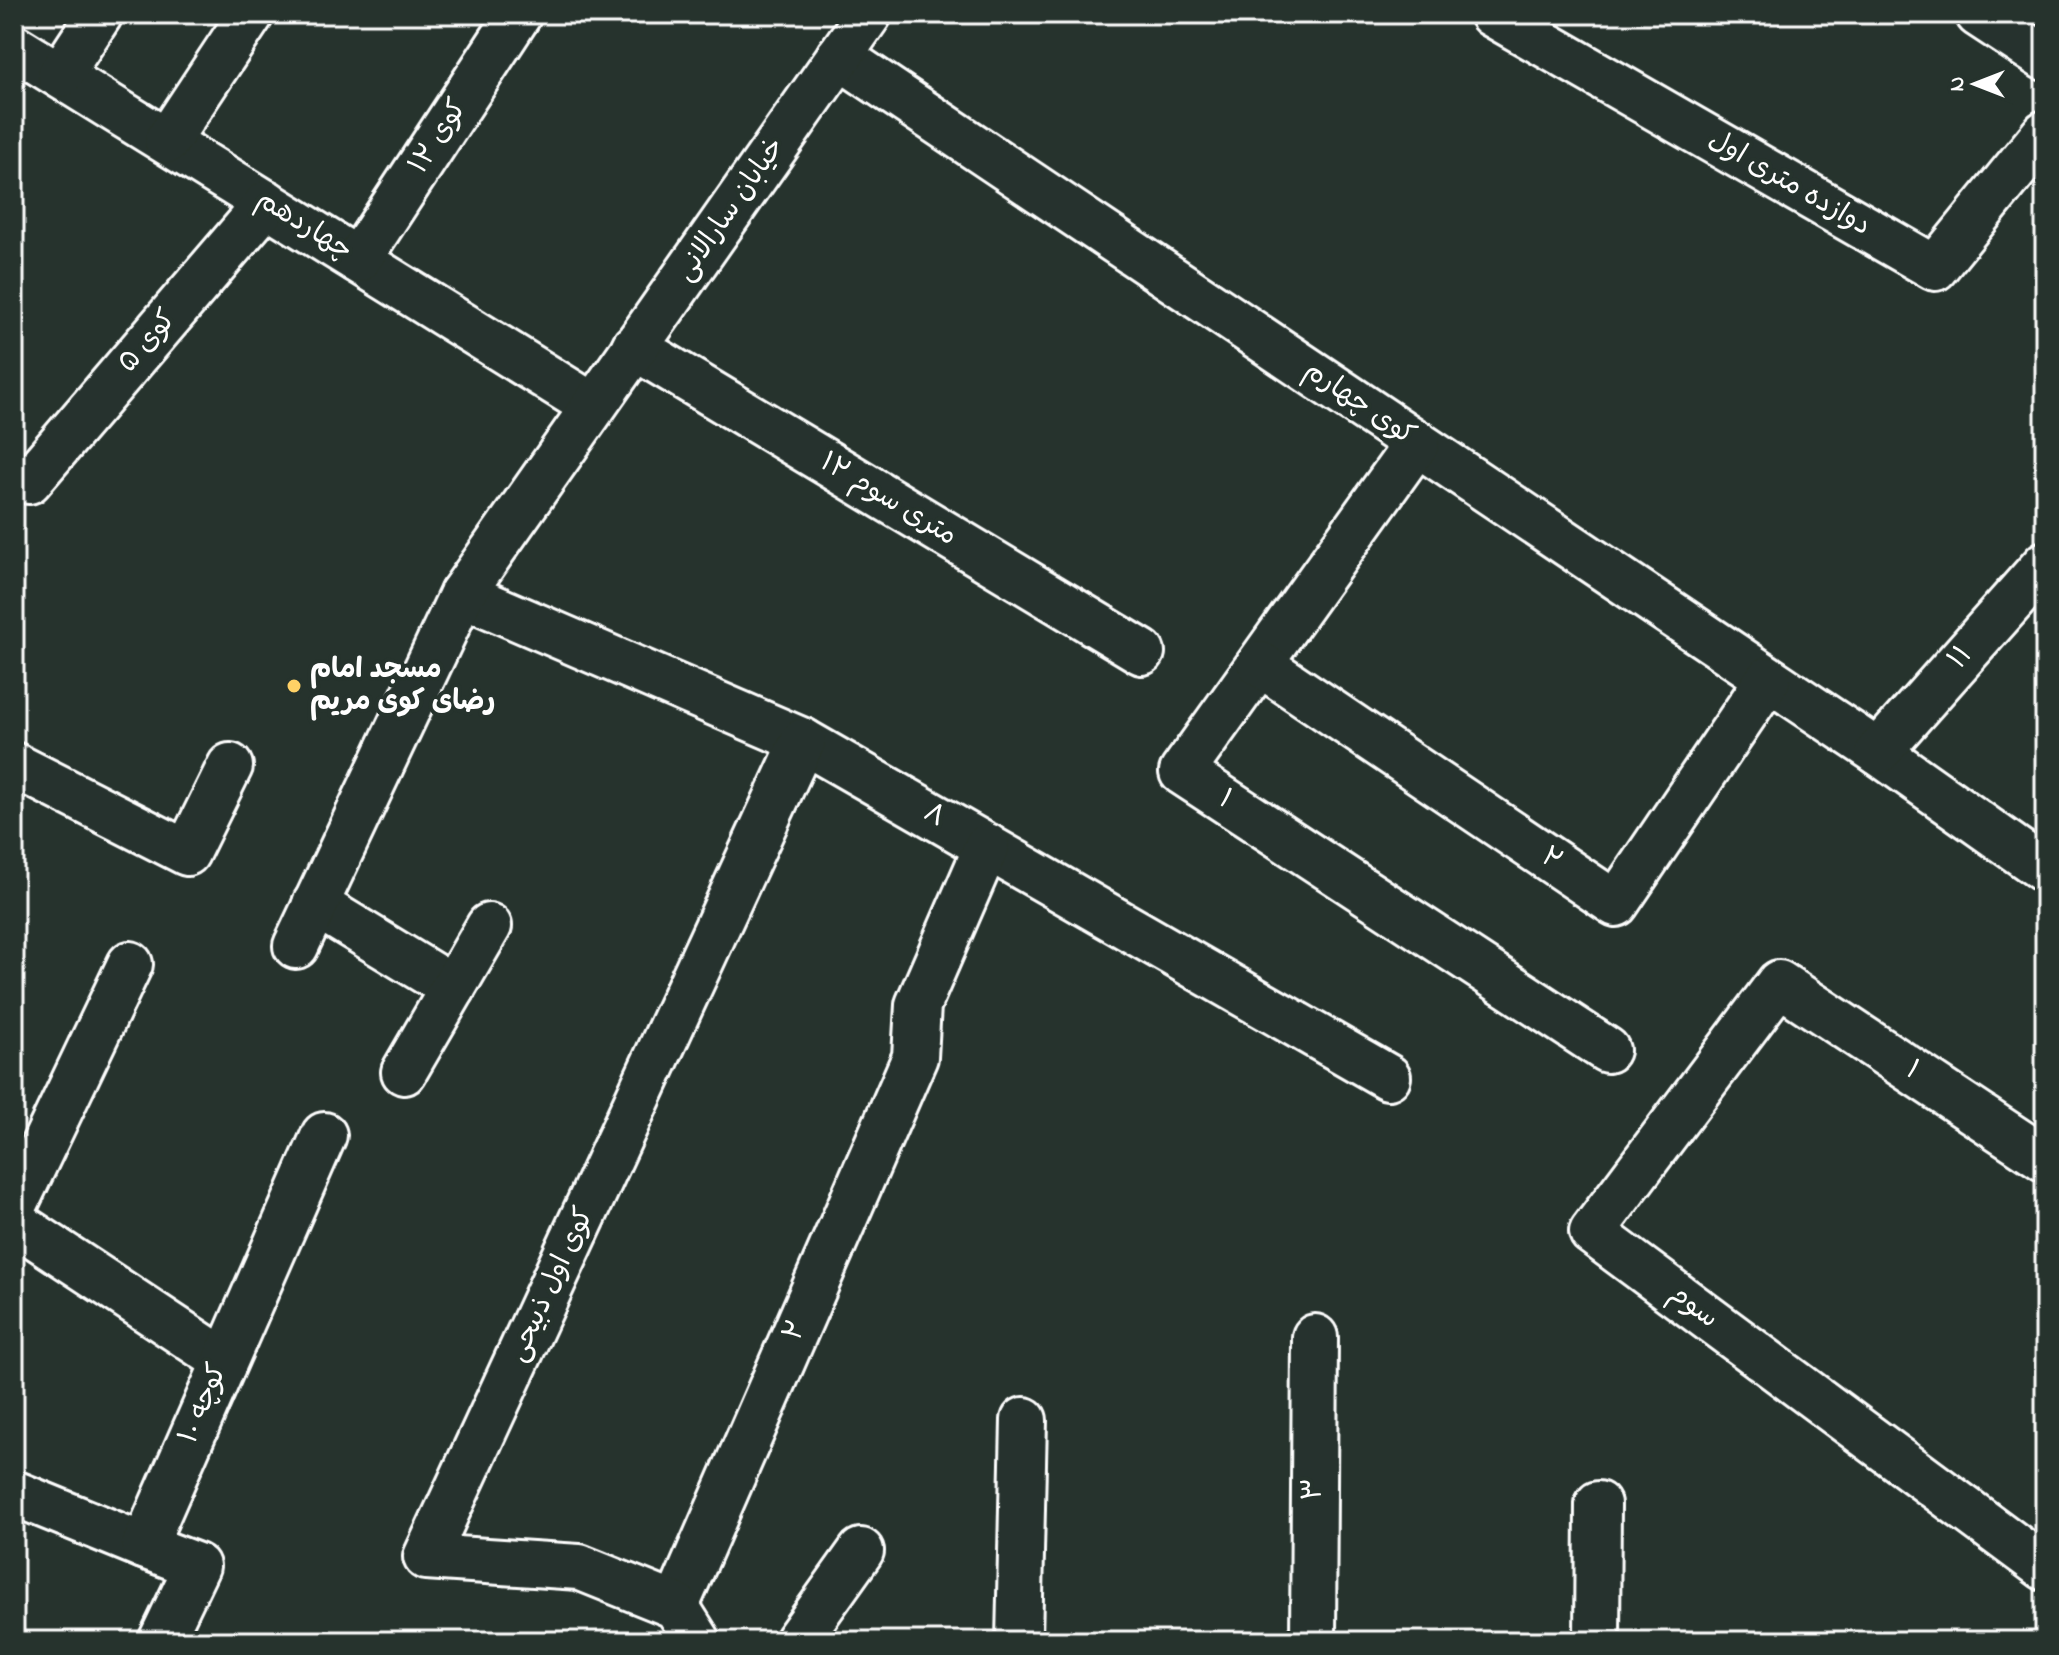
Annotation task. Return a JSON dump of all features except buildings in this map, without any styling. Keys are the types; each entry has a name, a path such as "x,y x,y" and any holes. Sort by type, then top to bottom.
{"street":[{"path":"60,75 100,14"},
{"path":"167,141 251,14"},
{"name":"کوی ۱۲","path":"358,260 519,14"},
{"name":"خیابان سارالانی","path":"296,946 462,594 869,14"},
{"name":"دوازده متری اول","path":"1492,14 1935,268 2045,133"},
{"path":"1978,14 2045,58"},
{"name":"چهاردهم","path":"17,54 60,75 593,406"},
{"name":"کوی چهارم","path":"839,56 1878,752 2045,870"},
{"name":"کوی ۵","path":"29,481 267,203"},
{"name":"۱۲ متری سوم","path":"634,347 1142,652"},
{"name":"۱","path":"1417,443 1182,772 1607,1050"},
{"name":"۱۱","path":"1878,752 2045,564"},
{"name":"۸","path":"462,594 803,741 1388,1077"},
{"name":"۲","path":"1260,664 1616,904 1768,679"},
{"name":"کوی اول ذبیحی","path":"687,1623 579,1567 426,1557 803,741"},
{"path":"14,765 187,853 230,766"},
{"name":"۲","path":"687,1623 915,1057 918,1005 987,846"},
{"path":"315,904 453,988"},
{"path":"404,1072 489,926"},
{"path":"14,1207 130,964"},
{"name":"۱","path":"1779,983 2045,1159"},
{"name":"سوم","path":"1779,983 1592,1232 2045,1568"},
{"name":"کوچه ۱۰","path":"144,1546 324,1135"},
{"path":"14,1222 223,1360"},
{"name":"۳","path":"1313,1641 1315,1337"},
{"path":"1019,1641 1024,1420"},
{"path":"14,1493 197,1566 161,1641"},
{"path":"1597,1641 1598,1504"},
{"path":"797,1641 861,1551"}],"place":[{"name":"مسجد امام رضای کوی مریم","path":"294,686"}]}
